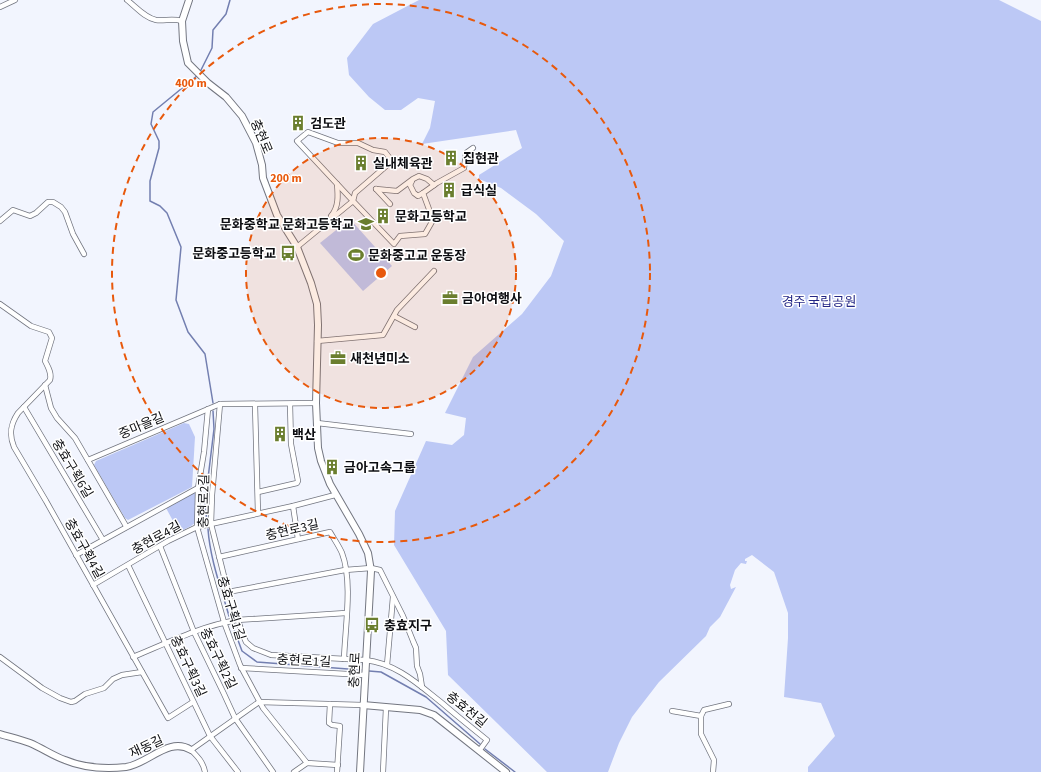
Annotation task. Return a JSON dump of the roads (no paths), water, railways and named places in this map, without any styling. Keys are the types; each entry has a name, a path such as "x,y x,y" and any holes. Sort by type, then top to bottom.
{"street":[{"path":"0,7 16,0"},
{"path":"127,0 157,20 176,19 182,21"},
{"name":"충현로","path":"189,0 182,21 183,41 188,63 226,97 242,116 256,143 262,165 263,178 277,215 297,247 311,283 317,304 316,403 318,448 321,461 335,495 364,544 368,553 371,568 360,772"},
{"path":"297,247 353,200 355,193 392,161 385,152 373,150 358,143 338,143 308,132 296,141 353,200 394,244 400,236 424,234 433,220 423,193"},
{"path":"413,179 410,185 411,189 418,196 464,168 466,154 473,148"},
{"path":"390,204 376,189 397,191 419,176 427,179 434,185"},
{"path":"326,223 333,214 338,198 337,184"},
{"path":"0,221 13,210 30,216 36,213 48,202 53,202 66,212 73,234 84,254"},
{"path":"317,341 383,335 397,310 434,271"},
{"path":"0,304 31,326 49,332 52,338 45,361 51,373 51,377 45,385 51,408 57,418 75,438 126,526"},
{"path":"394,316 415,327"},
{"name":"충효구획4길","path":"45,385 18,413 12,423 10,433 11,440 20,459 46,501 168,718 193,702"},
{"name":"중마을길","path":"88,460 220,404 255,405 316,403"},
{"name":"충현로2길","path":"220,404 212,494 211,524 228,592 246,642 253,648 264,653 280,656 375,661 404,674 422,687"},
{"path":"258,492 296,483 298,481 291,444 290,404"},
{"path":"255,405 258,513"},
{"name":"충효구획6길","path":"24,407 103,540"},
{"name":"충효구획1길","path":"208,408 204,452 198,488 197,527 224,622 242,668 259,702 307,762"},
{"path":"317,423 411,434"},
{"path":"76,555 126,526 198,488"},
{"name":"충현로4길","path":"93,585 160,546 197,527 293,506 335,495"},
{"path":"293,506 298,539"},
{"name":"충현로3길","path":"219,557 330,532 342,554 347,582 344,659"},
{"name":"충효구획2길","path":"160,546 194,632 235,718 273,772"},
{"name":"충효구획3길","path":"128,565 210,736 238,772"},
{"path":"228,592 345,570 371,568 380,570 414,642 416,648 417,666 422,687"},
{"path":"386,665 392,593"},
{"path":"133,657 194,632 224,622 346,613"},
{"path":"0,657 42,688 71,702 85,694 104,688 113,679 122,675 142,672"},
{"name":"충현로1길","path":"242,668 365,675"},
{"name":"충효천길","path":"422,687 487,740 479,751"},
{"path":"205,772 199,758 191,750 259,702 363,706"},
{"path":"330,704 329,723 340,726 337,772"},
{"path":"713,772 714,760 701,734 701,716 704,710 729,704"},
{"name":"충효천길","path":"363,706 429,712 506,772"},
{"path":"383,772 386,708"},
{"path":"672,711 701,716"},
{"name":"재동길","path":"0,734 30,743 66,760 92,768 125,767 136,765 170,747 186,747 191,750"},
{"path":"294,772 307,762 338,765"}],"waterway":[{"path":"200,72 212,48 213,30 226,14 230,0"},
{"path":"198,75 153,112 151,124 159,141 159,148 150,181 150,201 160,206 167,213 181,247 176,300 188,332 205,354 213,403"},
{"path":"207,522 205,503 214,429 213,411"},
{"path":"208,529 213,562 229,616"},
{"path":"232,624 242,651 257,662 361,670"},
{"path":"369,671 381,672 426,697 480,744"},
{"path":"485,749 515,772"}],"place":[{"name":"검도관","path":"298,123"},
{"name":"집현관","path":"451,158"},
{"name":"실내체육관","path":"361,163"},
{"name":"급식실","path":"449,190"},
{"name":"문화고등학교","path":"383,216"},
{"name":"문화중학교 문화고등학교","path":"366,224"},
{"name":"문화중고등학교","path":"288,253"},
{"name":"문화중고교 운동장","path":"356,255"},
{"name":"금아여행사","path":"450,298"},
{"name":"새천년미소","path":"338,358"},
{"name":"백산","path":"280,434"},
{"name":"금아고속그룹","path":"332,467"},
{"name":"충효지구","path":"372,625"}],"park label":[{"name":"경주 국립공원","path":"819,301"}]}
